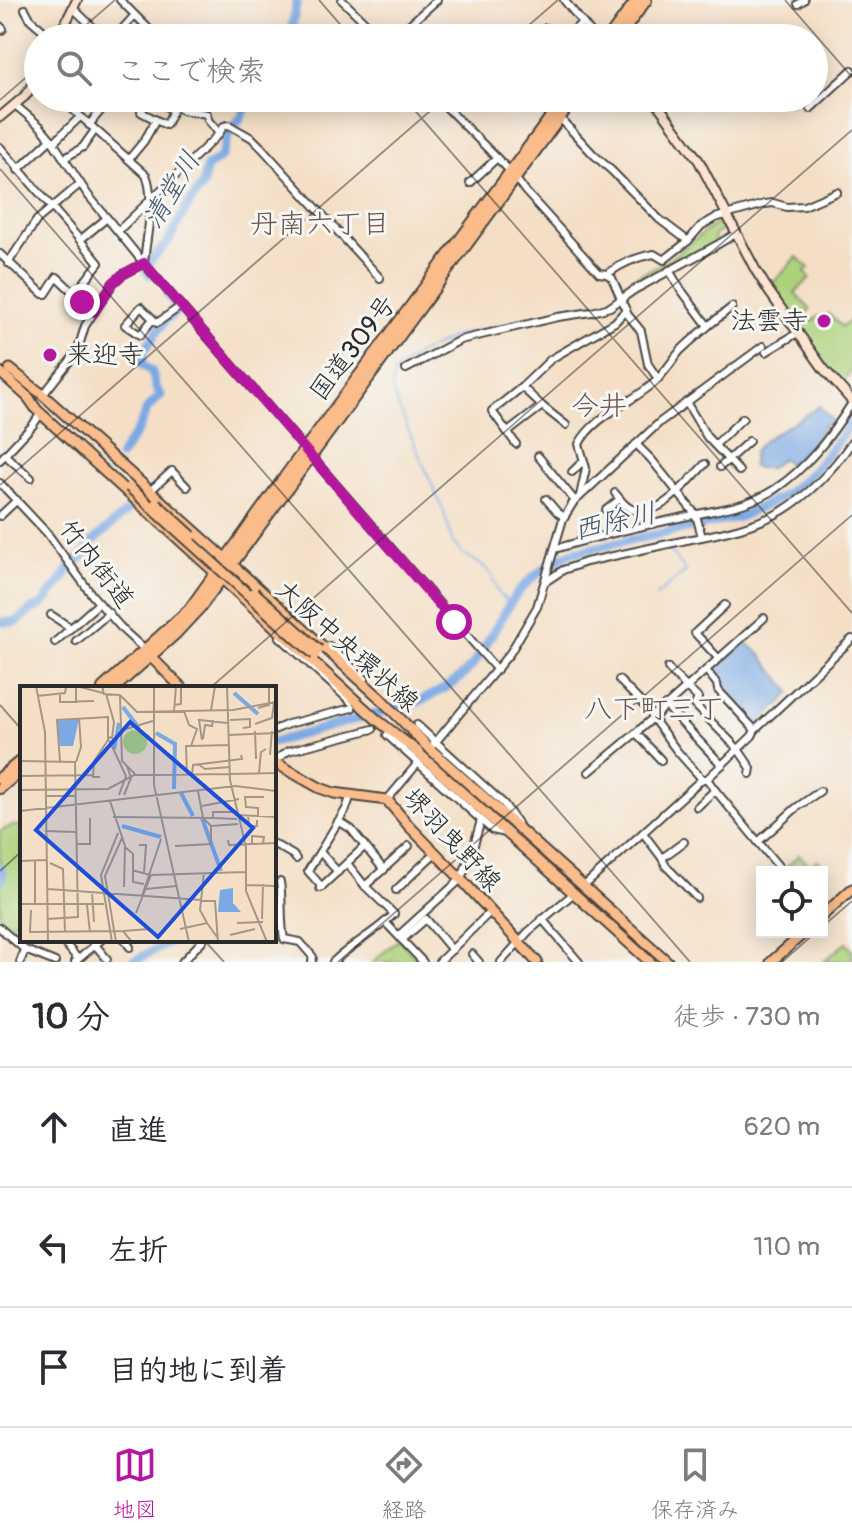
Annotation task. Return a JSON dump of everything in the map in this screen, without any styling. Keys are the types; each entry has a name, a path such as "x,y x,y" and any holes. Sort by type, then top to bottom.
{"highway":[{"path":"619,24 637,0"},
{"path":"628,24 646,0"},
{"name":"国道309号","path":"116,686 218,576 555,112"},
{"name":"国道309号","path":"512,174 563,112"},
{"name":"国道309号","path":"106,686 148,653"},
{"path":"0,778 20,762"},
{"path":"0,788 20,771"}],"main road":[{"name":"大阪中央環状線","path":"0,360 5,371 28,397 131,484"},
{"path":"5,371 43,395 228,561 375,702 388,725 425,751"},
{"name":"大阪中央環状線","path":"5,371 375,702"},
{"path":"28,397 41,413 218,576 254,608 375,702 388,725 425,751"},
{"path":"148,653 180,686"},
{"name":"大阪中央環状線","path":"425,751 521,830 668,962"},
{"name":"大阪中央環状線","path":"425,751 506,833 650,962"},
{"name":"堺羽曳野線","path":"276,763 334,793 387,800 537,962"},
{"path":"828,911 852,889"},
{"path":"771,962 798,938"}],"street":[{"path":"120,0 143,24"},
{"path":"342,0 367,24"},
{"path":"410,24 437,0"},
{"path":"564,0 582,23"},
{"path":"63,24 75,4 92,24"},
{"path":"25,9 36,24"},
{"path":"127,24 134,16"},
{"path":"828,92 852,70"},
{"path":"0,117 24,96"},
{"path":"15,105 52,140 80,184 178,308 497,670"},
{"path":"75,112 146,175 151,198 146,266"},
{"path":"65,158 83,147 100,112"},
{"path":"141,112 166,125 172,112"},
{"path":"194,112 207,114 219,133"},
{"path":"451,112 512,174 599,273 612,278 631,321 641,331 648,364 658,379"},
{"path":"554,550 580,541 734,507 758,498 799,470 820,448 852,402 833,381 762,280 699,161 663,112"},
{"path":"18,170 80,117"},
{"path":"559,117 659,219 688,241"},
{"path":"129,159 156,120"},
{"path":"118,231 224,126 229,125 261,147 380,278"},
{"path":"0,147 99,263 74,295"},
{"path":"470,183 497,158"},
{"path":"8,263 37,220 80,184"},
{"path":"607,274 622,263 639,257 654,254 664,260 701,226 727,214 773,203 787,207 804,206 837,192"},
{"path":"80,240 107,218"},
{"path":"406,369 460,340 610,307 634,290 737,233"},
{"path":"0,254 43,294 57,277 94,312"},
{"path":"43,395 73,357 85,326 113,283 122,275 146,266"},
{"path":"669,270 708,326"},
{"path":"153,319 140,335 125,325 141,307 153,319 157,323 178,308"},
{"path":"577,499 586,468 579,444 583,436 640,395 658,379 683,348 732,307"},
{"path":"516,444 492,411 551,359 615,322 626,310"},
{"path":"387,800 510,653 537,607 565,517 577,499 686,402 765,349 799,332"},
{"path":"522,387 566,425"},
{"path":"686,402 707,437 739,471"},
{"path":"508,432 542,406"},
{"path":"31,478 3,458 41,413"},
{"path":"715,445 743,418"},
{"path":"720,467 749,441"},
{"path":"545,580 586,562 740,528 783,510 824,476 852,442"},
{"path":"636,444 697,516 702,535"},
{"path":"538,456 577,499"},
{"path":"572,472 583,461"},
{"path":"606,510 618,496 638,511 661,506 705,464"},
{"path":"150,491 172,471 187,487"},
{"name":"竹内街道","path":"0,483 47,533 99,603 148,653"},
{"path":"546,499 565,517"},
{"path":"0,516 17,500"},
{"path":"55,642 99,603"},
{"path":"719,659 695,633 725,605"},
{"path":"254,608 262,621 351,705 276,729"},
{"path":"76,641 109,613"},
{"path":"51,615 71,628"},
{"path":"589,772 764,618"},
{"path":"501,962 542,919 584,887 722,765 852,639"},
{"path":"668,668 698,698 695,705 738,749 751,768 750,774"},
{"path":"706,670 718,690 755,730"},
{"path":"619,680 653,716 677,751 715,790 778,866"},
{"path":"665,705 722,765"},
{"path":"276,760 288,751 388,725"},
{"path":"417,725 425,751 481,820 492,830 506,833"},
{"path":"636,733 661,760"},
{"path":"697,807 715,790"},
{"path":"758,842 820,791"},
{"path":"351,795 346,809 308,871 321,888 364,847"},
{"path":"400,937 461,879 481,820"},
{"path":"338,821 351,829 384,870"},
{"path":"643,833 666,866 697,898"},
{"path":"662,858 684,842"},
{"path":"276,845 296,859"},
{"path":"365,886 409,846"},
{"path":"320,852 338,872"},
{"path":"396,890 435,853"},
{"path":"333,962 394,914 347,863"},
{"path":"280,882 282,898 277,922 284,939 300,942 313,957 312,962"},
{"path":"276,900 282,898"},
{"path":"443,961 490,912"},
{"path":"400,937 426,919 452,950"},
{"path":"542,919 579,962"},
{"path":"384,921 421,961"},
{"path":"1,933 25,950 55,962"},
{"path":"63,942 76,960 96,942 107,959"},
{"path":"126,942 130,947"},
{"path":"182,962 201,942"},
{"path":"20,962 25,950"},
{"path":"472,954 479,962"}],"green space":[{"path":"725,219 729,226 714,235 715,243 622,294 619,292 618,288 623,284 670,258"},
{"path":"797,257 809,268 805,272 810,278 795,293 810,309 806,315 812,321 819,316 823,319 828,314 842,327 852,319 852,371 840,383 771,285"},
{"path":"20,826 20,919 14,920 8,934 0,924 0,890 4,874 0,864 0,831"},
{"path":"799,855 810,866 788,866"},
{"path":"399,939 417,960 415,962 373,962"},
{"path":"846,943 852,950 852,962 824,961"}],"water":[{"path":"819,406 832,420 828,426 825,424 807,451 790,465 781,458 770,468 754,468 753,455 758,446"},
{"path":"746,642 761,655 791,693 757,725 725,693 724,683 715,670"}],"waterway":[{"name":"清堂川","path":"293,24 297,0"},
{"name":"清堂川","path":"150,275 146,270 150,261 168,242 202,186 207,167 221,157 231,128 244,112"},
{"name":"清堂川","path":"120,456 139,428 147,409 161,395 152,372 143,365 142,354 165,320 179,310 167,295"},
{"path":"510,604 499,594 485,567 462,553 453,543 443,510 395,399 392,385 394,372 416,355 456,336 595,302"},
{"name":"西除川","path":"276,741 418,702 439,692 470,668 513,599 525,584 547,567 571,553 739,517 768,504 804,479 852,421"},
{"name":"清堂川","path":"0,622 17,622 42,605 70,568 87,552 90,544 133,506"},
{"path":"656,596 686,571 670,551 673,546"},
{"name":"清堂川","path":"0,868 3,874 0,882"},
{"name":"西除川","path":"132,962 170,942"}],"place":[{"name":"法雲寺","path":"824,321"},
{"name":"来迎寺","path":"50,355"}],"district":[{"name":"丹南六丁目","path":"320,224"},
{"name":"今井","path":"599,406"},
{"name":"八下町三丁","path":"654,709"}],"route":[{"path":"82,302 94,312 113,283 144,263 454,622"}]}
